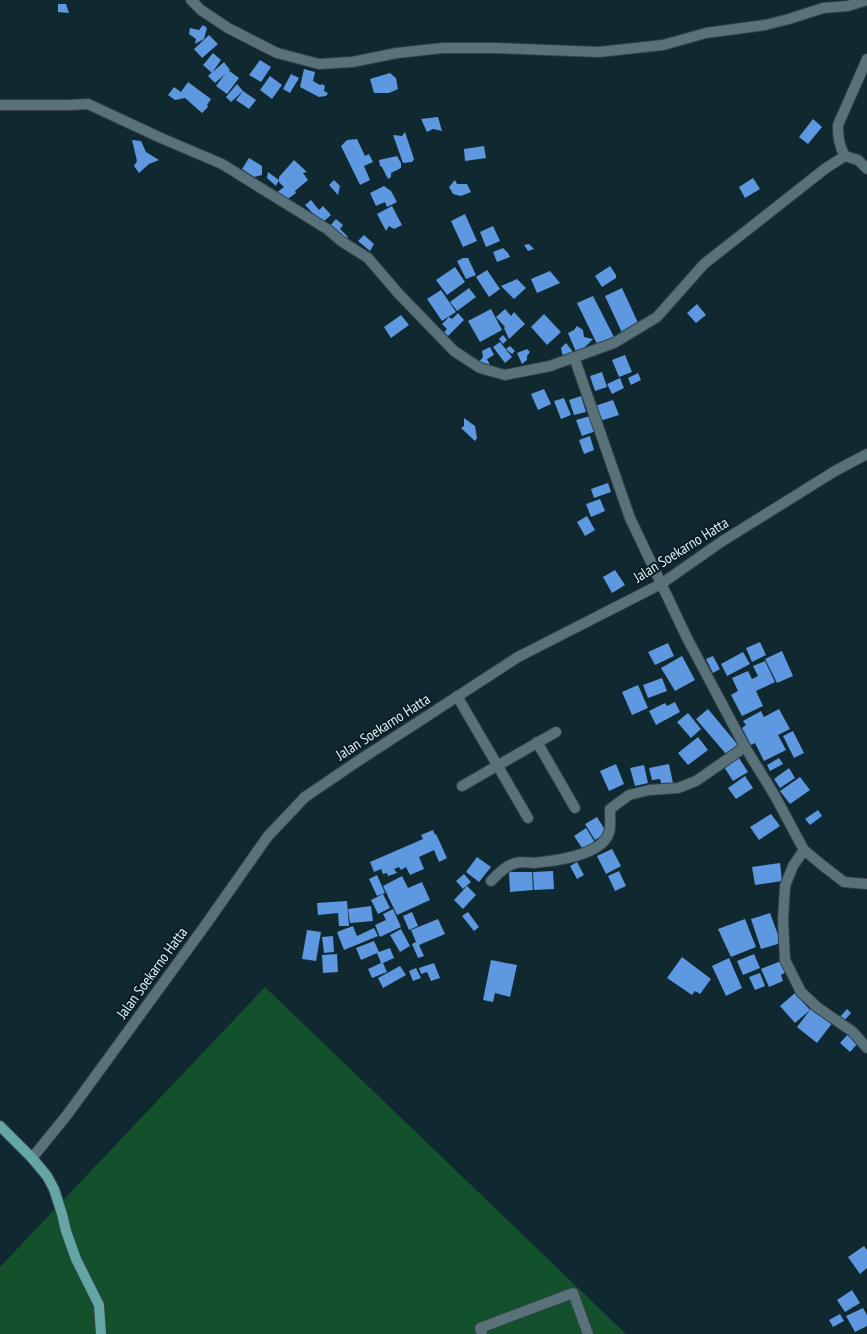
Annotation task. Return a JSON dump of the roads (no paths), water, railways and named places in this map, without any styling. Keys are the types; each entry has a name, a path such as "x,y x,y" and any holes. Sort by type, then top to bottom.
{"main road":[{"path":"0,1126 32,1158 47,1176 54,1189 76,1259 99,1304 101,1334"}],"street":[{"path":"191,0 201,10 228,28 277,53 319,64 352,62 397,53 443,48 494,48 599,52 663,45 706,33 765,25 823,8 848,6 867,0"},
{"path":"866,65 838,125 838,137 841,149 845,156 858,160 867,169"},
{"path":"0,104 88,104 160,138 222,164 327,228 341,241 368,258 398,293 454,351 480,368 505,375 550,366 614,343 657,317 704,264 826,168 845,156"},
{"path":"574,357 630,518 687,638 745,747 775,796 804,850 844,882 867,884"},
{"name":"Jalan Soekarno Hatta","path":"32,1158 67,1115 204,927 268,836 305,797 518,657 661,584 721,542 835,471 867,454"},
{"path":"457,696 528,818"},
{"path":"462,786 556,732"},
{"path":"537,742 575,808"},
{"path":"491,881 502,871 516,862 532,863 552,861 584,853 598,846 608,834 610,809 629,795 650,790 678,788 696,782 745,747"},
{"path":"804,850 793,866 785,886 783,920 785,960 801,992 817,1007 853,1032 867,1048"},
{"path":"482,1334 480,1328 573,1293 588,1334"}]}
